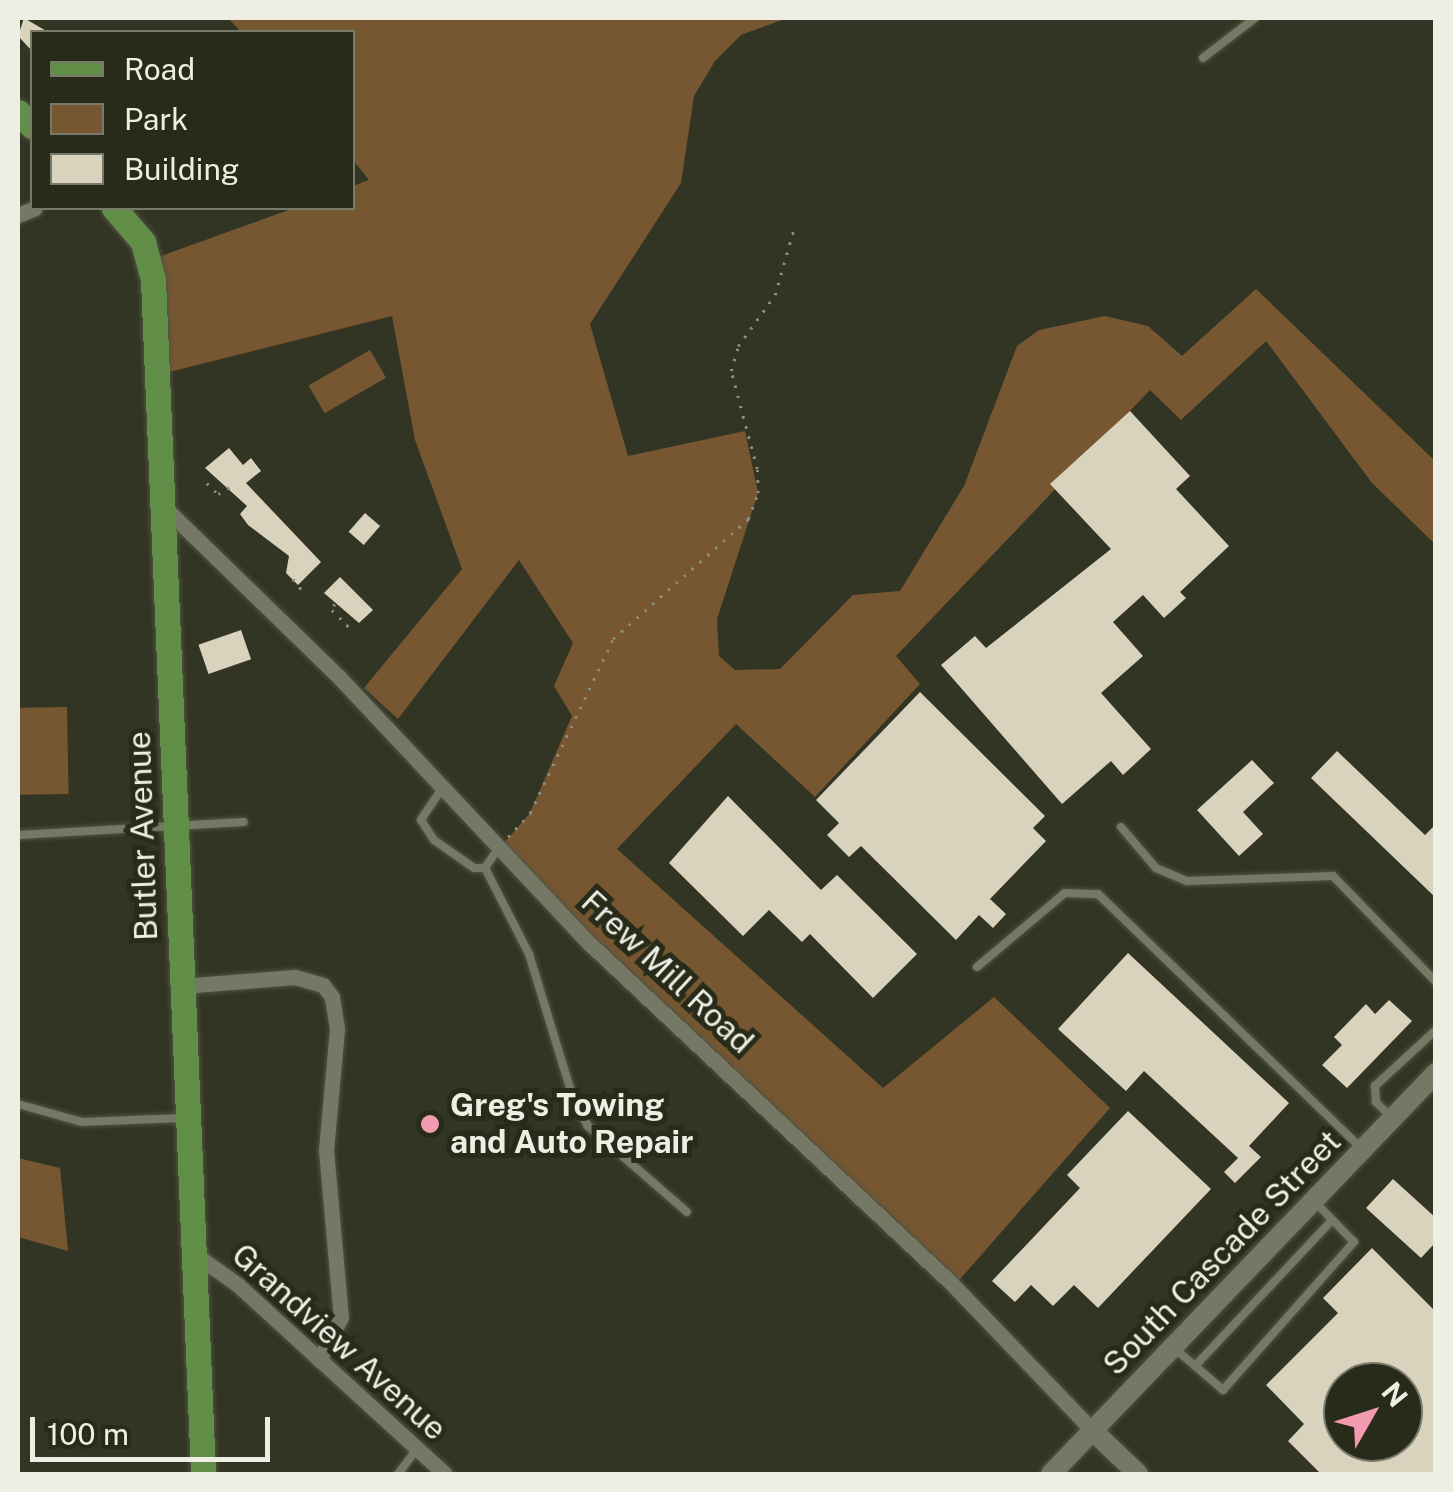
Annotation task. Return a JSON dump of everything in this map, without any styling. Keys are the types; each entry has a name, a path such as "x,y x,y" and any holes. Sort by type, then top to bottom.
{"main road":[{"name":"Butler Avenue","path":"115,210 150,260 202,1474"}],"street":[{"name":"Frew Mill Road","path":"162,504 339,677 498,850 954,1286 1138,1474"},
{"path":"182,986 295,977 324,986 332,997 337,1030 326,1150 342,1317 319,1360"},
{"name":"South Cascade Street","path":"1051,1474 1436,1073"},
{"name":"Grandview Avenue","path":"194,1253 445,1474"}],"lane":[{"path":"1203,58 1255,18"},
{"path":"441,790 422,826 474,868 485,868"},
{"path":"18,836 244,822"},
{"path":"1121,827 1156,868 1188,881 1242,884 1333,876 1436,982"},
{"path":"485,868 498,850"},
{"path":"485,868 529,954 572,1095 588,1126 688,1212"},
{"path":"976,967 1065,892 1098,894 1362,1149"},
{"path":"1392,1118 1376,1102 1375,1086 1436,1030"},
{"path":"18,1104 82,1122 187,1118"},
{"path":"1174,1347 1222,1390 1354,1242 1313,1200"},
{"path":"1195,1366 1332,1220"},
{"path":"398,1474 417,1448"}],"path":[{"path":"498,850 530,813 613,639 748,518 758,493 757,469 730,371 738,346 775,296 794,232"},
{"path":"207,482 218,494 230,487"},
{"path":"293,580 305,594"},
{"path":"335,604 332,610 352,629"}],"green space":[{"path":"228,18 885,18 782,20 741,35 715,61 694,96 681,183 590,324 628,456 745,431 758,493 717,619 719,656 735,670 780,669 853,595 900,591 964,486 1017,346 1039,330 1105,316 1148,326 1182,356 1256,289 1435,461 1435,544 1372,483 1266,341 1181,420 1150,390 896,656 920,684 815,797 736,724 617,849 883,1088 994,997 1110,1108 954,1286 498,850 530,813 572,716 554,686 573,643 519,560 398,719 364,688 462,569 415,440 392,316 157,375 150,260 288,210 355,210 355,185 369,180 355,162 355,30 239,30"},
{"path":"370,350 386,378 325,413 309,386"},
{"path":"67,707 69,794 20,795 18,708"},
{"path":"18,1158 60,1168 68,1251 18,1237"}],"building":[{"path":"24,18 45,30 30,30 30,49 18,36"},
{"path":"1130,411 1190,476 1176,489 1229,546 1180,592 1186,598 1164,618 1143,595 1113,622 1143,656 1101,693 1151,749 1123,775 1111,761 1062,804 941,665 975,636 986,648 1111,549 1050,484"},
{"path":"229,448 243,465 251,458 261,471 246,483 321,562 298,585 286,573 289,556 248,525 240,514 247,506 205,468"},
{"path":"365,513 380,526 364,545 349,532"},
{"path":"340,577 373,610 359,623 324,593"},
{"path":"241,630 251,659 209,674 198,645"},
{"path":"920,692 1045,816 1033,828 1046,841 990,899 1006,914 993,928 979,915 956,940 861,846 849,857 827,835 839,823 816,800"},
{"path":"1337,751 1425,835 1436,824 1436,898 1311,778"},
{"path":"1252,760 1274,783 1243,812 1263,834 1239,856 1197,810"},
{"path":"728,796 821,890 837,875 917,954 873,998 810,934 802,942 769,910 743,936 669,863"},
{"path":"1128,953 1289,1103 1249,1146 1261,1157 1235,1183 1224,1172 1238,1158 1144,1071 1126,1091 1058,1029"},
{"path":"1389,1000 1412,1021 1347,1088 1322,1065 1342,1045 1334,1037 1366,1004 1375,1014"},
{"path":"1128,1111 1211,1189 1098,1308 1074,1285 1053,1306 1031,1285 1015,1302 992,1281 1080,1188 1067,1175"},
{"path":"1393,1179 1436,1218 1436,1242 1421,1258 1366,1208"},
{"path":"1372,1248 1436,1312 1436,1474 1321,1474 1288,1441 1304,1424 1266,1385 1338,1313 1323,1298"}],"place":[{"name":"Greg's Towing and Auto Repair","path":"430,1124"}]}
